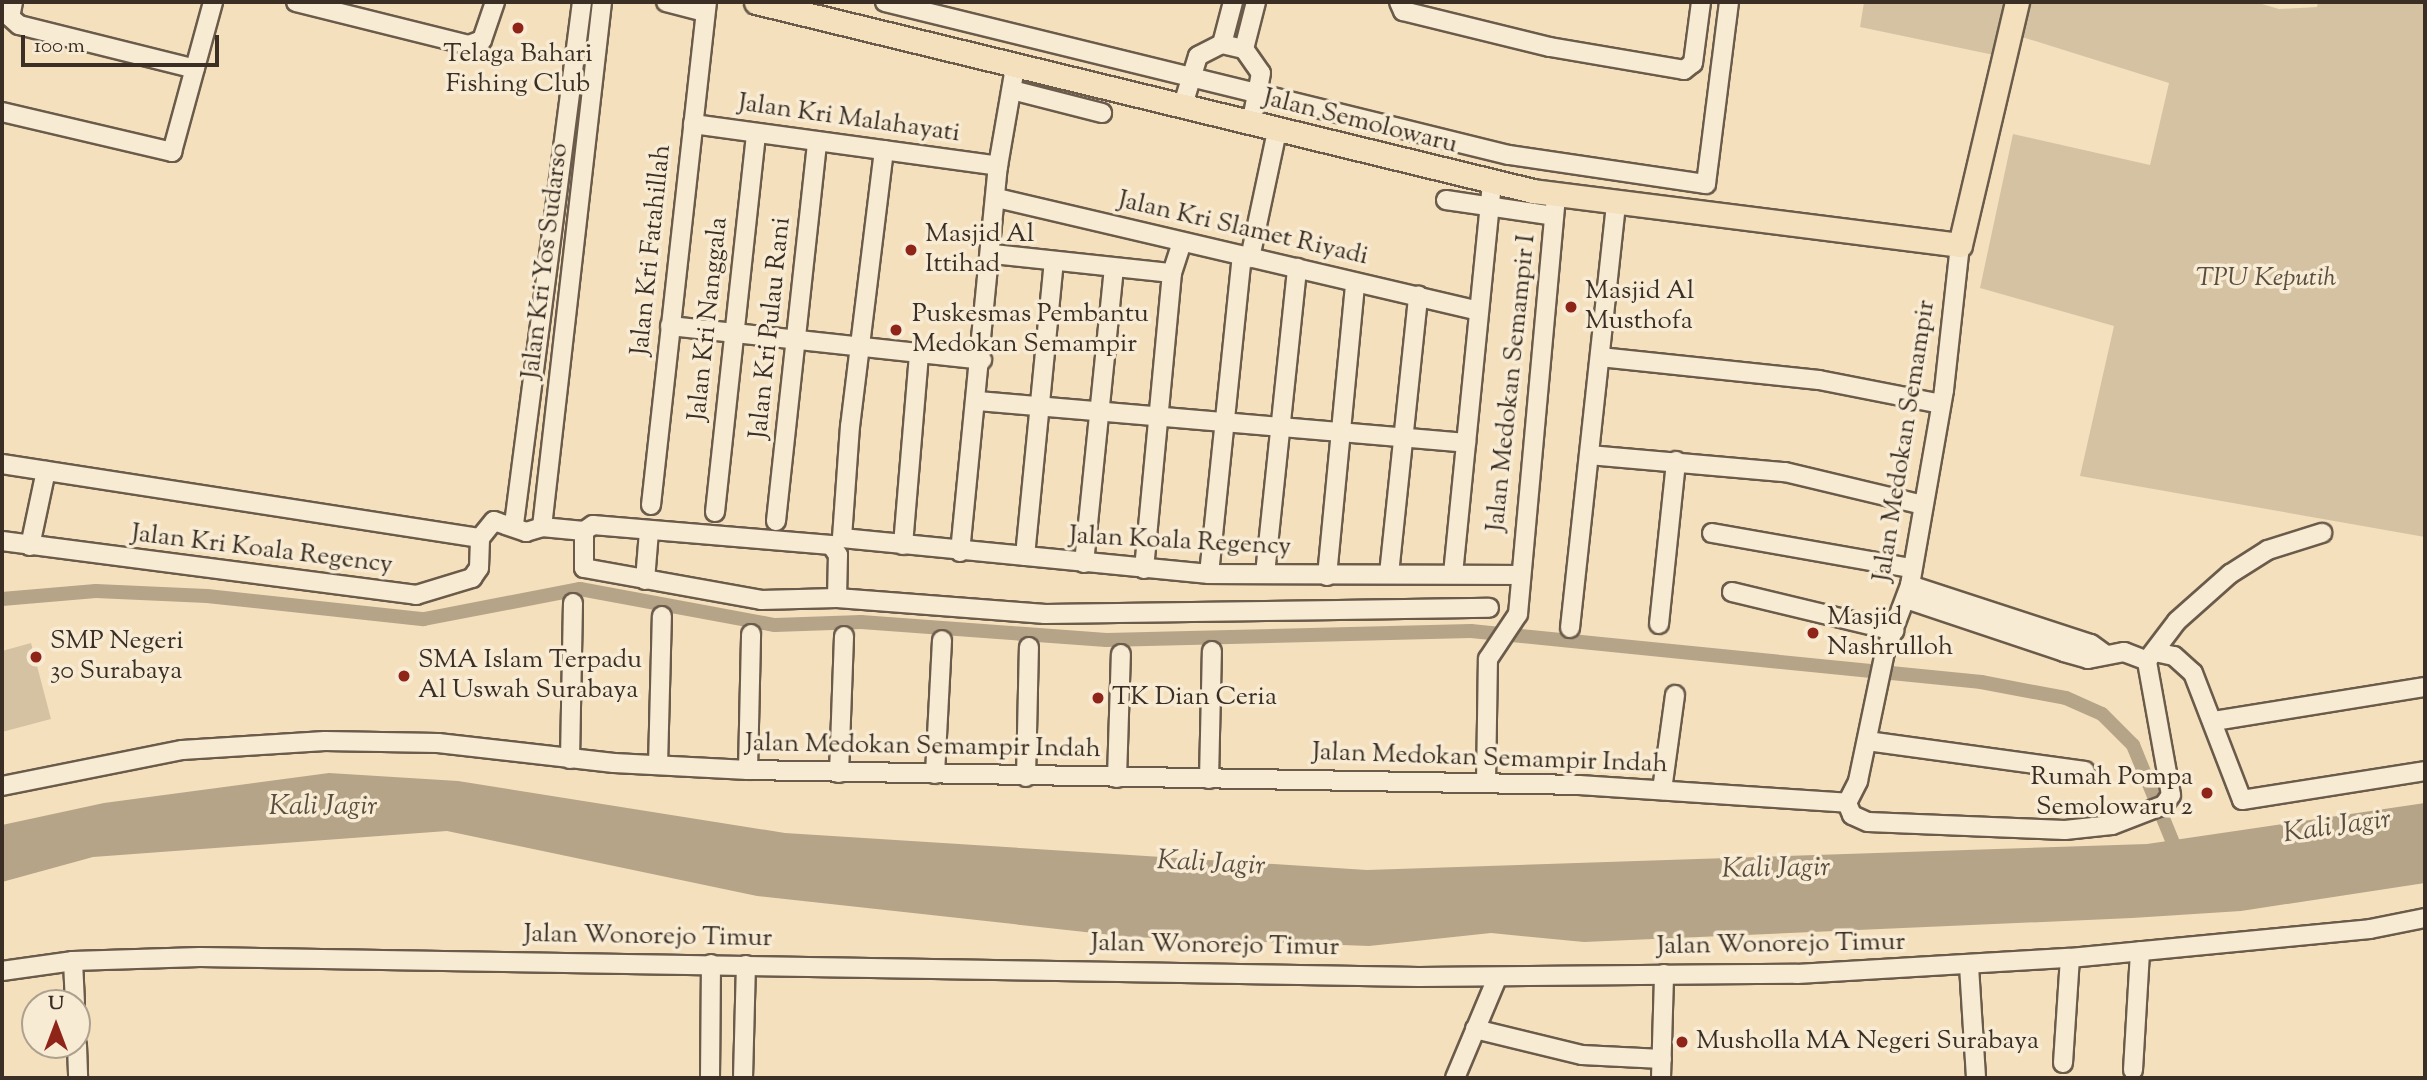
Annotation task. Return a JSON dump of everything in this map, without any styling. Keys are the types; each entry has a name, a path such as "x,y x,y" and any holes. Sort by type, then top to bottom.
{"main road":[{"name":"Jalan Semolowaru","path":"757,2 1014,79 1186,92 1277,131 1492,183 1555,206 1616,203 1960,245"},
{"path":"1960,245 2017,2"}],"street":[{"path":"13,2 10,17 19,25 195,69"},
{"path":"2,112 172,152 214,2"},
{"path":"296,2 469,45 482,40 495,2"},
{"name":"Jalan Kri Yos Sudarso","path":"514,524 582,2"},
{"name":"Jalan Kri Yos Sudarso","path":"541,527 603,2"},
{"path":"667,2 706,7"},
{"path":"885,2 1186,92 1258,98 1509,155 1706,184 1729,2"},
{"path":"1222,44 1233,2"},
{"path":"1244,49 1256,2"},
{"path":"1399,2 1404,11 1550,47 1684,70 1693,63 1702,2"},
{"name":"Jalan Kri Fatahillah","path":"650,505 706,7"},
{"path":"1186,92 1198,56 1222,44 1244,49 1261,73 1252,121"},
{"path":"960,552 993,254 998,166 1014,79 1102,113"},
{"name":"Jalan Kri Malahayati","path":"693,124 998,166"},
{"path":"1209,574 1222,422 1245,257 1277,131"},
{"name":"Jalan Kri Nanggala","path":"715,512 756,132"},
{"path":"564,138 586,140"},
{"name":"Jalan Kri Pulau Rani","path":"776,521 817,141"},
{"path":"837,598 836,540 884,150"},
{"path":"1453,574 1477,311 1492,183"},
{"name":"Jalan Kri Slamet Riyadi","path":"997,198 1477,311"},
{"path":"1446,200 1489,207 1555,206"},
{"path":"1570,628 1616,203"},
{"name":"Jalan Medokan Semampir I","path":"1486,783 1492,645 1515,622 1555,206"},
{"path":"1144,569 1162,419 1172,273 1182,243"},
{"name":"Jalan Medokan Semampir","path":"1847,803 1867,741 1885,652 1909,584 1941,404 1960,245"},
{"path":"993,254 1114,269 1172,273"},
{"path":"1025,556 1054,262"},
{"path":"1265,575 1297,268"},
{"path":"1084,563 1114,269"},
{"path":"1327,576 1355,283"},
{"path":"1389,574 1418,296"},
{"path":"670,326 796,343 982,360"},
{"path":"903,545 919,355"},
{"path":"1600,357 1819,380 1941,404"},
{"path":"531,387 557,390"},
{"path":"978,401 1342,435 1466,443"},
{"path":"1589,455 1785,472 1923,505"},
{"path":"1659,624 1676,461"},
{"name":"Jalan Kri Koala Regency","path":"2,464 480,538 479,568 472,578 416,595 2,541"},
{"path":"30,546 46,471"},
{"path":"480,538 489,522 514,524 526,532 541,527 587,528 836,540"},
{"path":"587,528 584,568 761,600 837,598 1045,614 1489,608"},
{"path":"645,580 649,531"},
{"path":"1712,533 1909,584 2091,644 2105,654 2174,656 2193,673 2214,721 2242,800 2425,771"},
{"path":"1847,803 1852,815 1868,822 2056,830 2112,825 2156,809 2171,794 2151,656 2177,621 2230,574 2268,550 2322,533"},
{"name":"Jalan Koala Regency","path":"836,540 1209,574 1520,575"},
{"path":"1732,592 1894,631"},
{"path":"570,759 573,603"},
{"path":"658,765 662,616"},
{"path":"748,770 751,634"},
{"path":"839,773 844,636"},
{"path":"935,774 942,640"},
{"path":"1026,777 1029,647"},
{"path":"1209,779 1212,651"},
{"path":"1117,778 1121,653"},
{"path":"2214,721 2425,687"},
{"path":"1662,790 1675,695"},
{"name":"Jalan Medokan Semampir Indah","path":"2,786 182,750 325,741 438,743 570,759 748,770 1026,777 1486,783 1662,790 1847,803"},
{"path":"1867,741 2085,771"},
{"name":"Jalan Wonorejo Timur","path":"2,971 73,961 200,957 1497,978 1969,966 2370,929 2425,918"},
{"path":"2133,1070 2140,951"},
{"path":"2063,1063 2070,958"},
{"path":"73,961 74,989"},
{"path":"710,1078 711,964"},
{"path":"743,1078 746,965"},
{"path":"1969,966 1976,1078"},
{"path":"1661,1078 1664,974"},
{"path":"1455,1078 1497,978"},
{"path":"1475,1030 1582,1055 1662,1059"},
{"path":"711,1048 744,1050"},
{"path":"77,1059 78,1078"}],"green space":[{"path":"1864,2 2008,2 1994,55 1860,27"},
{"name":"TPU Keputih","path":"2028,2 2255,2 2279,9 2317,7 2318,2 2425,2 2425,537 2080,476 2114,326 1980,288 2013,134 2150,165 2169,83 2019,36"},
{"path":"31,643 51,719 2,732 2,651"}],"water":[{"name":"Kali Jagir","path":"329,773 458,781 785,833 1367,870 2147,844 2425,803 2425,883 2241,911 2132,918 1584,942 1491,933 1369,946 1131,937 757,896 447,831 93,857 2,882 2,825 104,803"}],"waterway":[{"path":"2,599 96,591 207,596 424,619 580,589 775,625 861,622 1106,640 1471,631 1981,682 2066,698 2102,714 2133,745 2172,840"}],"place":[{"name":"Telaga Bahari Fishing Club","path":"518,28"},
{"name":"Masjid Al Ittihad","path":"911,250"},
{"name":"Masjid Al Musthofa","path":"1571,307"},
{"name":"Puskesmas Pembantu Medokan Semampir","path":"896,330"},
{"name":"Masjid Nashrulloh","path":"1813,633"},
{"name":"SMP Negeri 30 Surabaya","path":"36,657"},
{"name":"SMA Islam Terpadu Al Uswah Surabaya","path":"404,676"},
{"name":"TK Dian Ceria","path":"1098,698"},
{"name":"Rumah Pompa Semolowaru 2","path":"2207,793"},
{"name":"Musholla MA Negeri Surabaya","path":"1682,1042"}]}
